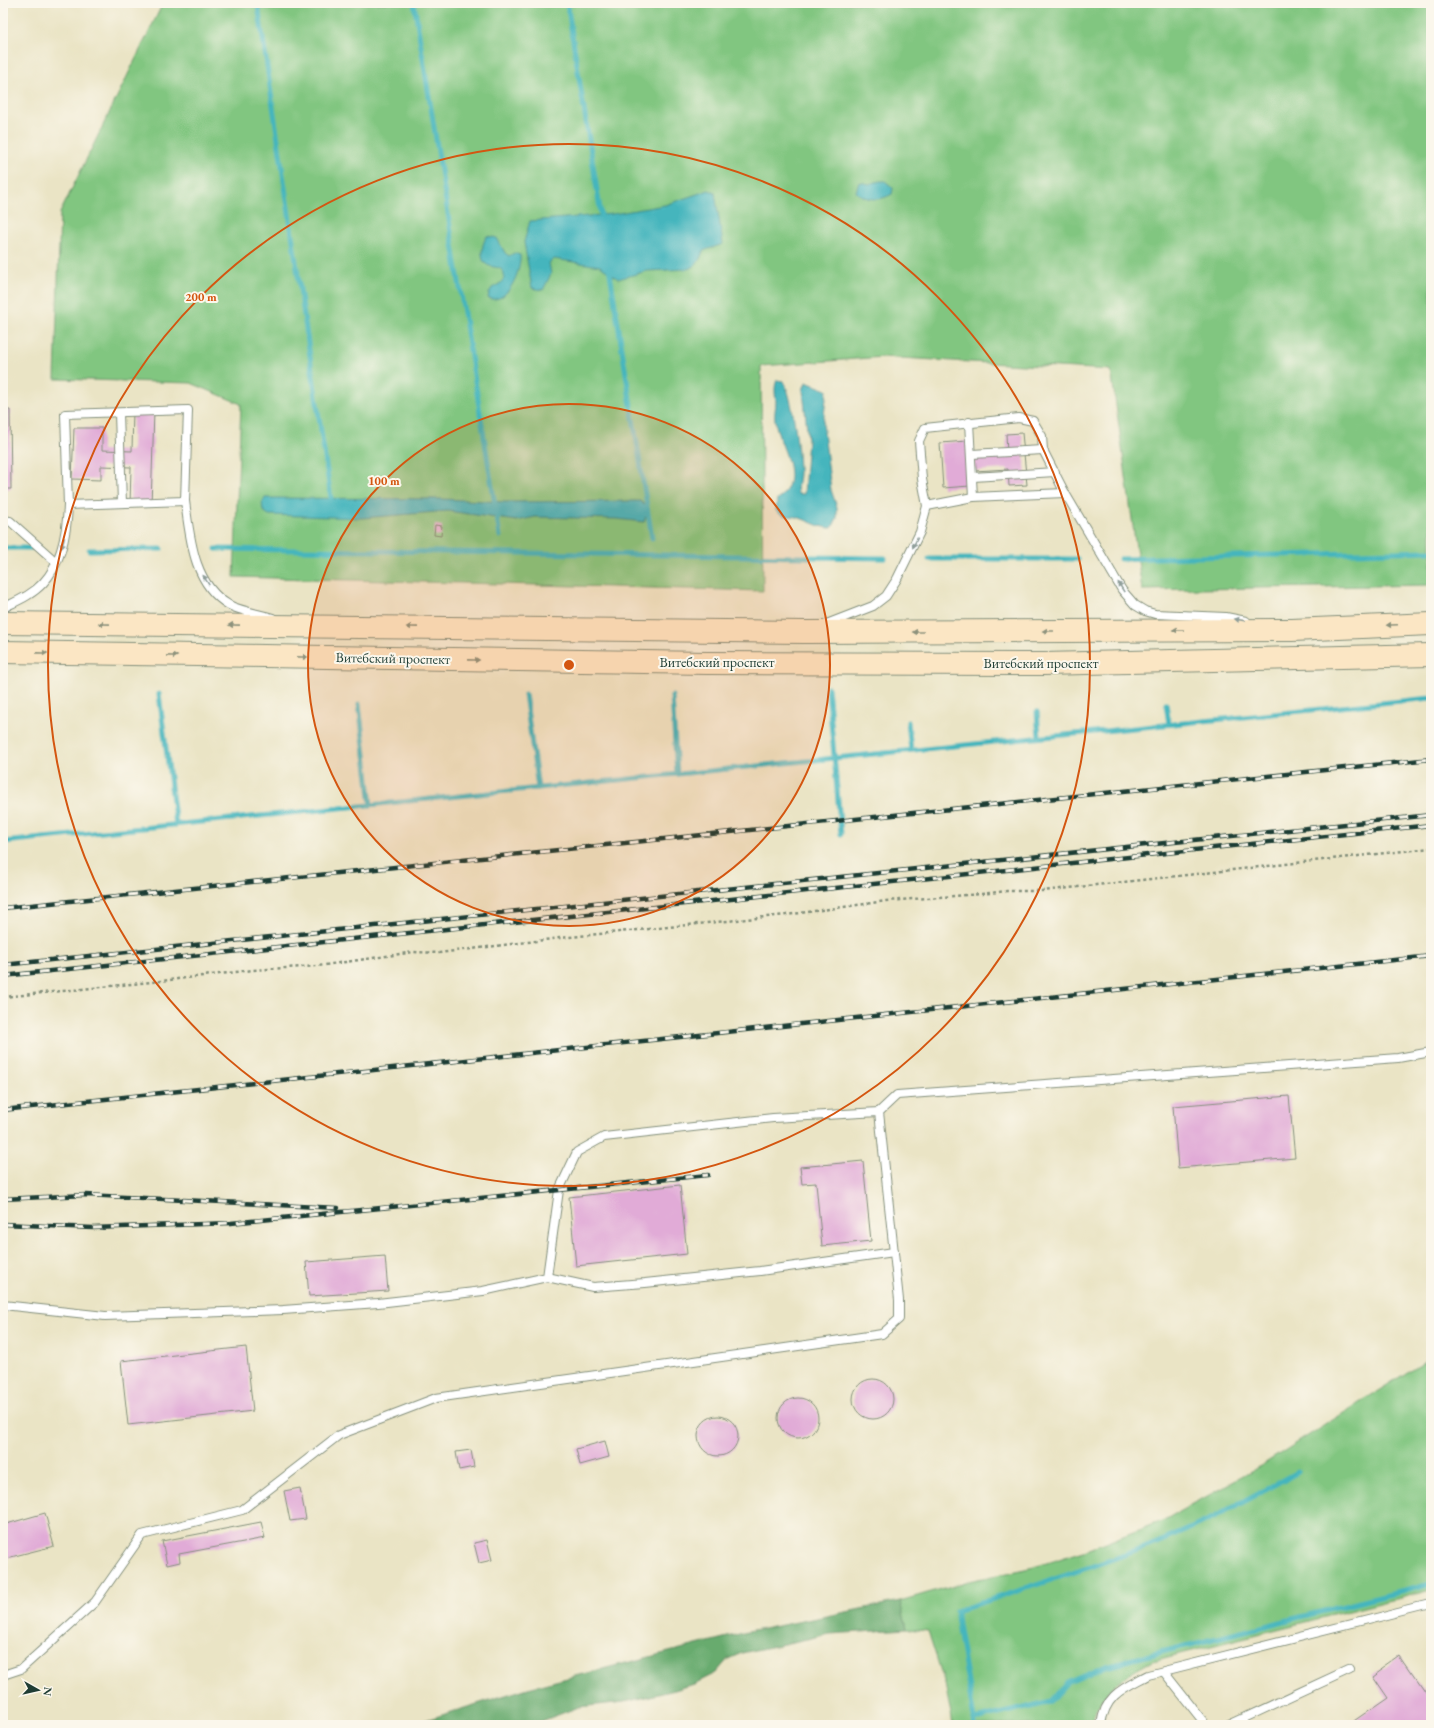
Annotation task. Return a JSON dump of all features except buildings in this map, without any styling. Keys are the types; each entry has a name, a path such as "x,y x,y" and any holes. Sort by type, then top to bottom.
{"main road":[{"path":"3,623 805,632 1292,630 1431,624"},
{"name":"Витебский проспект","path":"3,652 707,663 1044,664 1431,655"}],"lane":[{"path":"3,608 18,601 43,583 56,562 61,549 67,527 68,505 65,414 188,410 185,501 195,556 208,584 230,605 301,626"},
{"path":"119,413 122,503"},
{"path":"805,632 873,606 886,596 897,579 920,532 927,506 922,479 919,441 925,428 969,422 1019,418 1034,421 1042,436 1043,450 1065,493 1122,590 1135,605 1145,611 1155,614 1226,617 1292,630"},
{"path":"969,422 972,454 973,497"},
{"path":"972,454 1043,450"},
{"path":"973,477 1055,472"},
{"path":"927,506 973,497 1065,493"},
{"path":"68,505 185,501"},
{"path":"3,520 10,521 56,562"},
{"path":"547,1277 559,1190 577,1152 604,1137 772,1118 879,1112 897,1095 1398,1058 1431,1052"},
{"path":"3,1675 21,1669 94,1602 142,1535 242,1510 339,1435 436,1398 882,1334 899,1319 894,1252 879,1112"},
{"path":"3,1305 105,1316 283,1310 378,1303 468,1292 547,1277 593,1287 630,1285 760,1271 894,1252"},
{"path":"1101,1725 1105,1705 1116,1693 1148,1675 1431,1604"},
{"path":"1229,1725 1350,1669"},
{"path":"1164,1672 1206,1725"}],"path":[{"path":"3,996 166,981 253,970 318,966 414,952 439,953 560,938 786,915 886,901 954,897 1007,890 1042,891 1431,848"}],"green space":[{"path":"163,3 1431,3 1431,585 1142,590 1111,370 883,357 761,366 763,591 234,577 241,404 191,383 55,379 60,213"},
{"path":"1431,1357 1431,1590 1152,1661 1122,1679 1107,1693 1100,1702 1091,1725 953,1725 945,1684 928,1631 907,1629 900,1601 969,1581 1034,1567 1087,1550 1164,1520 1256,1469"},
{"path":"900,1601 907,1629 830,1634 742,1653 728,1659 716,1673 694,1684 675,1690 625,1702 579,1707 539,1722 517,1723 511,1725 410,1725 528,1688 743,1633"}],"water":[{"path":"885,181 893,188 892,194 883,198 874,199 865,197 856,192 859,182 869,184"},
{"path":"709,190 715,193 723,244 703,251 698,262 694,266 688,269 647,271 618,279 600,266 554,259 549,263 551,274 543,290 532,288 524,242 530,221 613,214 665,205"},
{"path":"487,236 497,238 505,253 509,256 514,253 520,255 519,269 512,285 501,297 495,299 488,298 489,293 492,288 501,283 504,278 504,273 500,268 492,267 483,260 482,249"},
{"path":"777,380 783,381 790,398 797,439 799,463 798,494 804,494 808,440 803,390 806,382 827,390 823,424 831,490 837,507 837,518 832,528 820,526 797,517 785,516 776,511 777,500 785,491 789,482 790,472 775,420 775,388"},
{"path":"265,498 442,499 506,502 640,501 649,509 644,522 617,519 535,517 517,521 448,511 362,518 269,515 263,511 262,503"}],"waterway":[{"path":"414,3 500,536"},
{"path":"567,3 602,221"},
{"path":"258,5 332,505"},
{"path":"609,267 652,538"},
{"path":"3,548 31,548"},
{"path":"89,550 161,549"},
{"path":"216,549 885,558"},
{"path":"1120,559 1431,551"},
{"path":"929,559 1078,559"},
{"path":"828,688 841,834"},
{"path":"159,694 176,825"},
{"path":"525,694 538,788"},
{"path":"672,696 677,774"},
{"path":"3,842 1431,698"},
{"path":"359,704 371,805"},
{"path":"1166,704 1169,724"},
{"path":"1037,712 1039,737"},
{"path":"908,722 911,750"},
{"path":"975,1725 956,1611 1077,1572 1149,1546 1225,1512 1298,1472"},
{"path":"975,1720 1051,1701 1067,1683 1106,1666 1431,1584"}],"railway":[{"path":"3,908 1431,759"},
{"path":"3,965 1431,815"},
{"path":"3,976 1431,825"},
{"path":"3,1110 1431,956"},
{"path":"3,1224 93,1228 231,1223 708,1175"},
{"path":"3,1199 86,1195 338,1208"}]}
